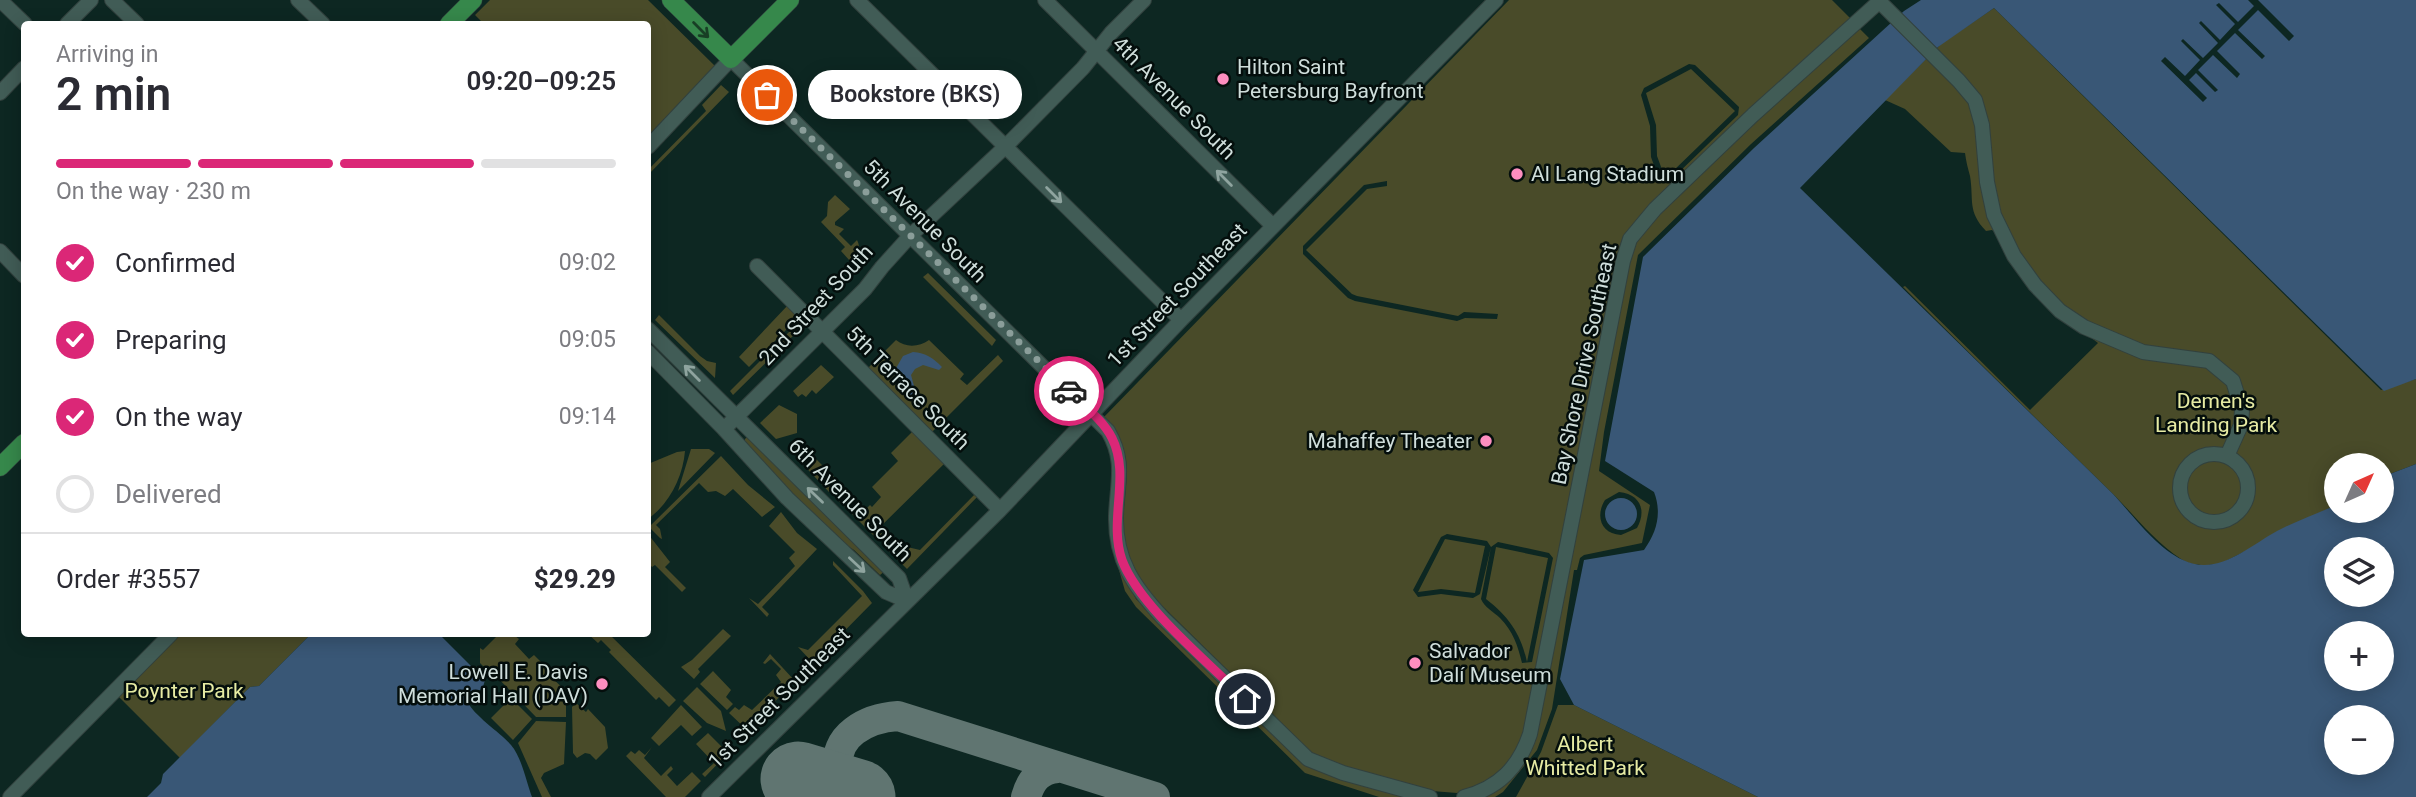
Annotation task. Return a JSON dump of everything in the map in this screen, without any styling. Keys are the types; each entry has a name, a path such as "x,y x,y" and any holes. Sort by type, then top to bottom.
{"main road":[{"path":"452,21 473,0"},
{"path":"671,0 731,59 790,0"},
{"path":"0,467 21,446"}],"street":[{"path":"0,0 22,21"},
{"path":"70,21 91,0"},
{"path":"112,0 133,21"},
{"path":"298,0 320,21"},
{"path":"857,0 1181,320"},
{"name":"4th Avenue South","path":"1045,0 1273,226"},
{"name":"2nd Street South","path":"724,429 865,289 910,236 1005,147 1144,0"},
{"name":"1st Street Southeast","path":"709,797 1000,510 1181,320 1496,0"},
{"path":"1879,0 1970,92 1979,108 1987,182 1994,215 2024,270 2060,311 2084,327 2143,352 2209,361 2233,381 2242,410 2241,425 2227,456"},
{"name":"Bay Shore Drive Southeast","path":"1464,797 1496,785 1513,769 1525,749 1623,261 1630,239 1650,215 1753,115 1879,0"},
{"path":"651,144 731,59"},
{"name":"5th Avenue South","path":"731,59 1108,431 1120,461 1116,516 1118,544 1126,569 1141,594 1308,759 1343,773 1430,797"},
{"path":"0,93 21,71"},
{"path":"0,251 21,272"},
{"name":"5th Terrace South","path":"757,265 1000,510"},
{"name":"6th Avenue South","path":"651,331 900,578 907,601"},
{"name":"6th Avenue South","path":"651,355 787,498 886,592 907,601"},
{"path":"2211,453 2227,456 2244,472 2247,495 2235,515 2220,521 2204,520 2190,513 2182,499 2179,484 2181,476 2196,458 2211,453"},
{"path":"10,797 168,637"}],"green space":[{"path":"490,0 648,0 715,66 651,133 651,21 481,21 475,15"},
{"path":"1509,0 1832,0 1851,19 1632,225 1524,733 1513,759 1493,779 1457,793 1432,791 1345,767 1312,753 1146,590 1125,548 1125,454 1118,437 1104,417","holes":["1689,64 1695,65 1739,107 1738,115 1673,178 1663,180 1657,174 1651,157 1650,126 1641,95 1644,88","1387,181 1387,186 1367,189 1306,250 1357,296 1458,316 1464,312 1498,314 1497,319 1465,318 1457,321 1355,301 1348,298 1303,254 1303,246 1364,185","1447,534 1487,541 1491,547 1480,594 1473,598 1441,594 1418,597 1413,590 1441,537","1498,542 1549,553 1553,558 1532,662 1522,663 1508,628 1481,599 1491,547"]},
{"name":"Demen's Landing Park","path":"1994,8 2381,390 2416,379 2416,464 2394,472 2394,453 2324,453 2324,511 2222,563 2190,563 2154,537 1903,287 1905,286 2030,410 2098,343 2039,295 2016,268 1995,232 1986,231 1980,224 1972,205 1965,153 1951,152 1905,109 1885,100 1941,44"},
{"path":"1859,28 1869,38 1751,144 1638,255 1599,471 1650,505 1642,543 1580,558 1577,570 1574,570 1552,709 1537,750 1503,792 1495,797 1482,797 1501,786 1516,772 1536,734 1629,262 1636,241 1659,213","holes":["1619,492 1626,493 1640,504 1640,521 1637,528 1621,535 1614,534 1605,528 1600,512 1605,500"]},
{"path":"1691,69 1735,111 1670,174 1664,175 1657,156 1656,125 1646,93"},
{"path":"721,85 729,92 651,172 651,167 706,111 702,105"},
{"path":"835,195 850,209 835,222 835,225 844,229 839,234 851,246 857,240 859,246 858,252 850,261 841,251 845,247 821,222 827,216 828,202"},
{"path":"928,273 996,340 992,346 923,277"},
{"path":"788,305 799,317 749,367 739,357"},
{"path":"659,315 700,356 716,363 715,378 655,320"},
{"path":"799,322 803,326 733,395 730,391"},
{"path":"896,340 912,346 929,340 964,374 960,379 967,385 998,355 1003,361 931,433 866,370"},
{"path":"821,365 834,377 816,394 812,390 806,397 802,394 798,397 793,391"},
{"path":"779,405 797,414 797,433 776,439 760,423"},
{"path":"913,431 946,462 878,529 882,534 877,539 837,499 850,499 853,496 866,509 870,505 872,507 881,497 872,487 898,461 891,453"},
{"path":"749,435 886,570 880,575 854,550 833,537 773,476 745,442"},
{"path":"805,448 835,478 837,484 829,492 796,457"},
{"path":"691,449 709,449 715,453 678,491"},
{"path":"685,451 674,489 651,517 651,463"},
{"path":"721,456 748,485 775,507 762,517 733,489 725,496 716,491 708,492 699,483 656,525 660,529 662,539 660,538 651,529 651,525"},
{"path":"976,493 980,494 907,569 884,546 886,542 920,550"},
{"path":"781,512 797,533 817,549 762,607 769,614 767,617 749,598 758,604 795,566 789,558 795,552 769,526"},
{"path":"651,538 670,562 665,567 686,588 682,592 655,565 652,567"},
{"path":"1445,539 1485,546 1475,593 1441,589 1418,592"},
{"path":"1496,547 1548,558 1527,662 1513,627 1486,599"},
{"path":"833,561 872,603 813,663 798,647 808,650 862,596 833,565"},
{"path":"1117,563 1136,599 1297,758 1326,774 1404,797 1379,797 1305,773 1136,607 1125,591"},
{"path":"723,629 731,636 698,669 700,672 694,679 681,667 692,660"},
{"name":"Poynter Park","path":"177,637 308,637 259,686 250,687 180,758 118,696"},
{"path":"496,637 519,639 515,644 529,659 534,655 566,691 566,717 536,717 480,663 480,648 483,650"},
{"path":"591,637 612,637 676,700 669,707 659,697 656,700 609,652 611,650 601,640 598,643"},
{"path":"770,654 795,681 747,730 729,713 735,707 739,710 744,705 752,710 781,682 776,675 781,669 771,659 763,663"},
{"path":"713,671 731,690 726,697 733,704 727,710 700,684"},
{"path":"697,687 721,711 726,731 707,723 683,701"},
{"path":"511,698 532,719 513,740 491,718"},
{"path":"576,703 586,712 588,709 605,727 608,748 596,760 590,754 585,753 577,758 573,753 572,707"},
{"path":"681,705 702,727 692,736 681,725 659,746 651,738"},
{"name":"Albert Whitted Park","path":"1558,705 1574,705 1758,797 1516,797 1541,752"},
{"path":"536,721 566,722 564,764 544,773 541,778 551,797 542,797 518,743"},
{"path":"708,733 728,753 705,777 702,774 714,763 696,744"},
{"path":"652,747 644,758 661,776 671,766 673,769 667,775 677,786 692,772 701,781 685,797 666,797 626,756 631,751 635,754 639,750 645,755"}],"water":[{"path":"1921,0 2416,0 2416,379 2384,391 1994,8 1938,47 1800,188 2113,494 2154,539 2183,560 2208,565 2220,563 2284,527 2324,510 2324,523 2394,523 2394,472 2416,464 2416,797 1758,797 1574,705 1560,679 1584,560 1644,550 1657,522 1658,507 1654,492 1605,461 1643,257 1754,148 1904,11"},
{"path":"913,352 929,356 942,367 939,370 923,365 915,369 911,375 914,386 923,398 916,403 902,388 895,370 903,356"},
{"path":"1621,498 1633,502 1637,514 1633,526 1621,530 1609,526 1605,514 1609,502"},
{"path":"308,637 442,637 485,680 483,687 468,702 475,713 515,750 532,797 147,797 161,783 163,774 250,687 259,686"}],"pier":[{"path":"2248,0 2258,0 2294,36 2289,41 2258,10 2238,30 2265,56 2262,59 2235,33 2217,51 2240,74 2237,78 2213,55 2198,70 2218,90 2215,92 2196,73 2189,80 2207,98 2203,102 2161,61 2165,57 2185,76 2200,60 2181,41 2183,39 2203,58 2218,43 2199,23 2201,21 2220,40 2235,24 2216,5 2219,3 2238,22 2254,6"}],"taxiway":[{"path":"859,797 846,787 840,777 838,759 841,748 846,739 864,725 898,716 1155,797"},
{"path":"1026,797 1037,777 1045,771 1057,768"}],"runway":[{"path":"798,779 858,797"}],"way so far":[{"path":"767,95 1069,391"}],"place":[{"name":"Hilton Saint Petersburg Bayfront","path":"1223,79"},
{"name":"Bookstore (BKS)","path":"767,95"},
{"name":"Al Lang Stadium","path":"1517,174"},
{"name":"Mahaffey Theater","path":"1486,441"},
{"name":"Salvador Dalí Museum","path":"1415,663"},
{"name":"Lowell E. Davis Memorial Hall (DAV)","path":"602,684"}],"route":[{"path":"1069,391 1100,422 1113,440 1120,461 1116,531 1121,558 1134,584 1163,618 1245,699"}]}
